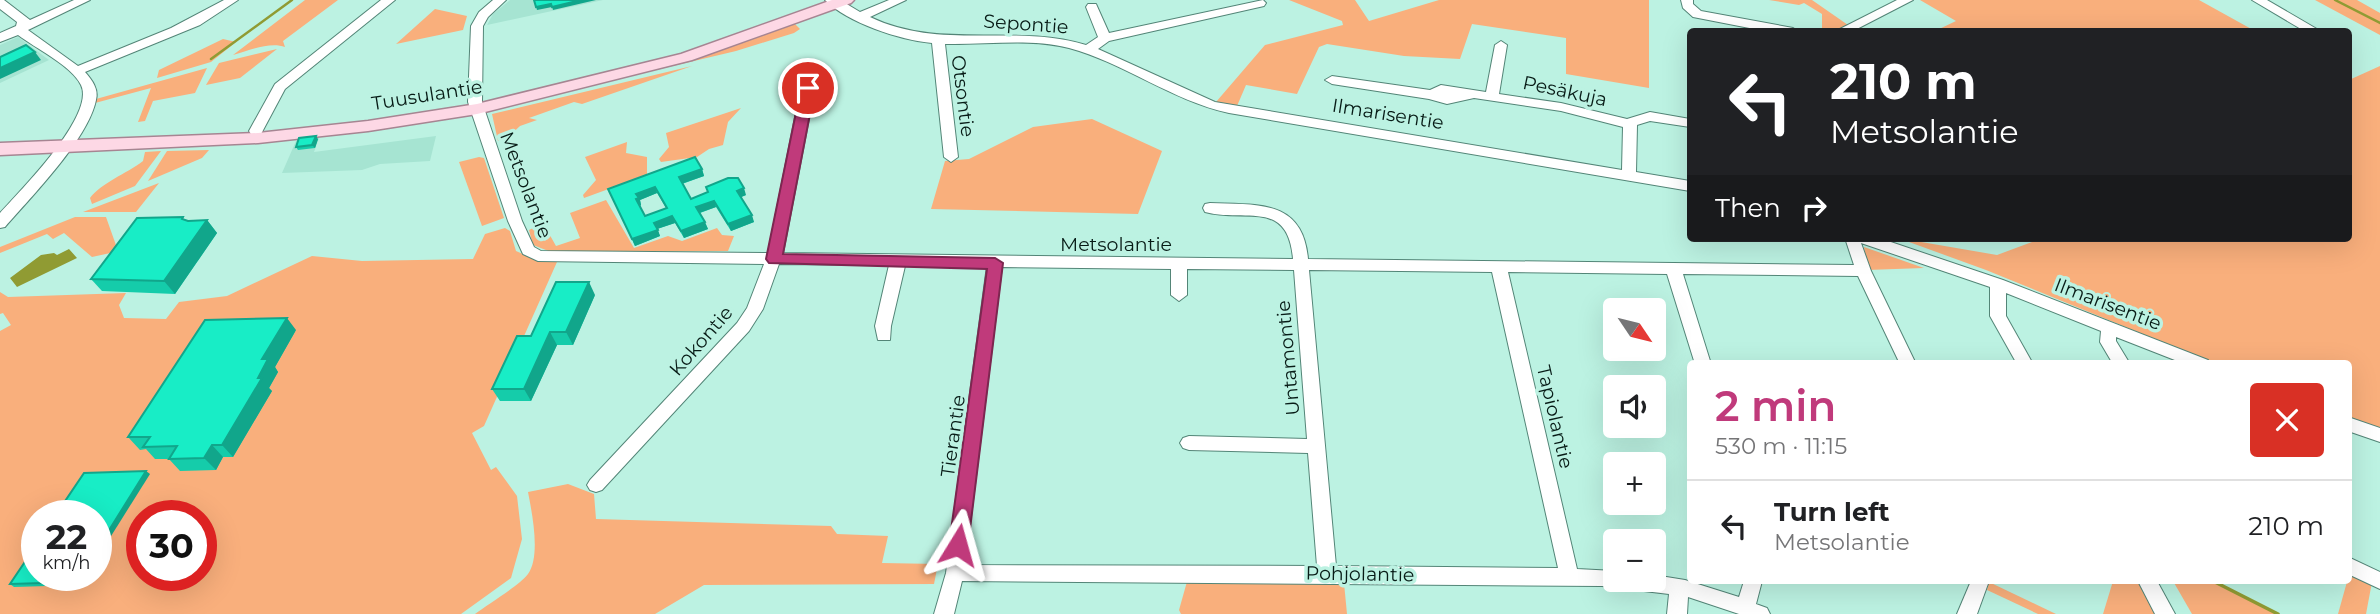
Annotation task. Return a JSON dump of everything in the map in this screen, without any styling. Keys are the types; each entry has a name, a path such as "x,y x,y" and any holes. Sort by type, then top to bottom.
{"main road":[{"name":"Tuusulantie","path":"0,141 176,143 311,133 476,105 673,53 834,1"},
{"name":"Tuusulantie","path":"0,149 68,142 256,131 476,105"}],"street":[{"path":"0,38 85,0"},
{"path":"76,71 155,40 216,11 232,0"},
{"path":"256,131 280,87 389,0"},
{"path":"476,105 476,30 483,15 500,0"},
{"path":"860,16 900,0"},
{"path":"1687,0 1686,5 1697,15 1770,28"},
{"path":"1848,28 1907,0"},
{"path":"2258,0 2309,28"},
{"name":"Sepontie","path":"834,1 896,32 938,40 1052,41 1087,51 1105,38 1260,2"},
{"path":"0,3 24,21 21,29"},
{"path":"1093,6 1105,38"},
{"path":"1697,15 1697,28"},
{"path":"0,223 68,142 88,112 92,98 88,84 76,71 33,41 21,29"},
{"name":"Otsontie","path":"938,40 951,157"},
{"name":"Pesäkuja","path":"1492,95 1501,45"},
{"name":"Ilmarisentie","path":"1087,51 1211,104 1229,109 1687,185"},
{"name":"Kokontie","path":"596,485 743,327 755,309 766,273 774,259 811,72"},
{"name":"Pesäkuja","path":"1332,80 1433,95 1441,89 1492,95 1560,107 1630,124"},
{"name":"Metsolantie","path":"476,105 515,221 532,254 584,259 1863,271"},
{"path":"1629,175 1630,124 1635,118 1643,116 1687,123"},
{"name":"Untamontie","path":"1210,208 1264,211 1281,217 1293,228 1302,264 1327,574"},
{"path":"1853,242 1863,271 1906,360"},
{"name":"Ilmarisentie","path":"1875,242 1998,284 2192,360"},
{"name":"Ilmarisentie","path":"1887,242 1988,277 1998,284"},
{"path":"884,336 883,326 898,261"},
{"name":"Tierantie","path":"944,614 955,573 995,263"},
{"path":"1179,264 1179,295"},
{"name":"Tapiolantie","path":"1499,268 1569,576"},
{"path":"1674,271 1702,360"},
{"path":"1998,284 1998,316 2023,360"},
{"path":"2109,326 2108,342 2119,360"},
{"path":"2352,425 2380,435"},
{"path":"1189,443 1316,446"},
{"path":"2352,567 2380,582"},
{"name":"Pohjolantie","path":"955,573 1569,576 1679,587 1753,610"},
{"path":"1753,584 1753,610"},
{"path":"1968,614 1979,584"},
{"path":"2149,584 2165,614"},
{"path":"1677,614 1679,587"}],"shaded area":[{"path":"305,0 338,0 283,41 285,47 266,46 233,55"},
{"path":"510,0 603,0 487,25 493,14"},
{"path":"1289,0 1355,0 1369,21 1439,0 1649,0 1649,88 1566,74 1566,38 1472,24 1460,59 1404,56 1327,44 1319,47 1297,94 1246,85 1237,106 1216,102 1265,45 1343,25 1342,21"},
{"path":"1769,0 1812,0 1848,25 1842,28 1822,28 1822,14 1804,3 1799,5"},
{"path":"1920,0 2199,0 2250,28 1941,28 1956,21"},
{"path":"2315,0 2357,0 2380,13 2380,35"},
{"path":"435,9 467,16 463,30 396,44"},
{"path":"794,23 800,29 794,33 736,51 580,88"},
{"path":"18,37 49,60 0,83 0,45"},
{"path":"223,39 236,42 211,62 157,78 159,70"},
{"path":"277,49 240,78 206,85 219,63"},
{"path":"692,66 582,104 574,102 529,118 537,120 520,126 505,140 498,141 492,114"},
{"path":"2380,66 2380,429 2352,418 2352,360 2206,360 1986,270 1909,242 1997,255 2032,242 2352,242 2352,79"},
{"path":"207,68 195,93 153,101 145,121 138,122 151,88 95,103 96,99"},
{"path":"741,108 728,122 723,145 709,149 697,157 661,162 659,159 669,147 666,133"},
{"path":"1092,119 1162,151 1138,214 931,209 945,161 969,159 1033,127"},
{"path":"436,136 430,161 380,164 362,170 282,173 296,141 319,138 314,152"},
{"path":"627,142 626,153 647,157 647,175 584,198 583,195 596,180 585,157"},
{"path":"209,150 202,158 148,181 167,151"},
{"path":"161,151 135,186 92,204 90,198 95,193 143,161 145,152"},
{"path":"484,158 504,218 482,226 459,162"},
{"path":"159,183 136,212 83,212"},
{"path":"606,200 634,248 668,236 682,241 717,228 722,235 734,236 728,251 551,252 533,245 529,230 543,223 556,246 580,238 570,213"},
{"path":"75,217 106,217 117,248 115,252 92,257 64,233 53,239 47,234 0,253 0,247"},
{"path":"505,228 510,231 516,251 541,262 557,262 484,426 472,433 491,470 496,467 517,496 522,539 511,578 461,614 0,614 0,331 11,325 3,313 0,314 0,292 8,297 126,293 119,305 124,318 166,319 179,302 227,296 312,256 362,261 473,259 485,234"},
{"path":"1864,247 1924,268 1867,270"},
{"path":"69,249 77,258 17,287 10,278 41,255 57,255"},
{"path":"568,484 594,494 596,519 831,526 837,534 888,536 882,563 938,564 934,584 704,585 655,614 475,614 518,584 532,566 535,546 528,492"},
{"path":"2352,572 2372,582 2366,614 2338,614 2346,584 2352,584"},
{"path":"1188,578 1344,583 1347,614 1181,614 1179,610"},
{"path":"1988,584 1993,584 2056,614 2038,614 1987,590"},
{"path":"2112,584 2140,584 2157,614 2103,614"},
{"path":"2175,584 2219,584 2278,614 2192,614"}],"building":[{"path":"534,0 581,0 552,7 551,4 536,7"},
{"path":"26,45 35,52 0,68 0,57"},
{"path":"316,136 312,145 296,147 299,138"},
{"path":"695,157 702,169 679,177 691,199 708,192 706,187 728,178 738,178 744,188 737,191 752,215 728,224 714,201 696,207 705,222 681,231 672,216 654,223 658,230 632,239 608,189","holes":["655,187 667,208 645,216 636,194"]},
{"path":"183,217 182,219 188,221 207,220 164,281 91,279 137,218"},
{"path":"556,282 589,282 566,332 550,332 524,389 492,389 517,336 531,336"},
{"path":"287,318 262,359 268,359 258,378 262,378 222,445 212,445 204,458 169,459 177,446 143,447 150,437 128,437 205,320"},
{"path":"146,471 112,525 112,500 66,500 84,473"},
{"path":"21,568 21,584 10,584"}],"waterway":[{"path":"211,59 292,0"},
{"path":"2335,0 2380,23"},
{"path":"2219,584 2278,614"}],"route":[{"path":"808,88 774,259 995,263 958,545"}]}
